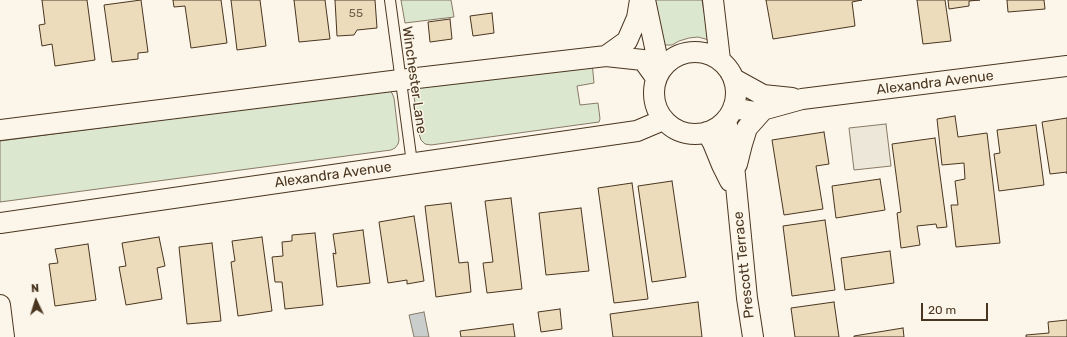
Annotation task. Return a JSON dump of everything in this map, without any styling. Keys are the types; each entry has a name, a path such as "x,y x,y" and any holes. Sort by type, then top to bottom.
{"street":[{"path":"606,56 627,41 637,18 640,0"},
{"path":"645,0 658,74"},
{"path":"713,0 720,60"},
{"path":"688,52 699,52 720,60 734,79 736,89 736,99 730,114 720,126 707,132 698,134 685,133 673,128 663,120 654,101 654,86 658,74 667,62 676,56 688,52"},
{"path":"0,130 606,56 643,60 658,74"},
{"name":"Alexandra Avenue","path":"730,114 755,112 802,99 1067,66"},
{"name":"Alexandra Avenue","path":"734,79 763,95 802,99"},
{"path":"736,185 742,144 747,128 763,110"},
{"name":"Prescott Terrace","path":"730,114 747,298 753,337"},
{"name":"Alexandra Avenue","path":"0,223 637,131 663,120"},
{"name":"Prescott Terrace","path":"707,132 722,165 736,185"},
{"path":"0,305 4,337"}],"lane":[{"name":"Winchester Lane","path":"390,0 412,163"}],"green space":[{"path":"401,0 451,0 454,17 405,23"},
{"path":"650,0 702,0 709,40 698,37 679,41 672,45 661,44"},
{"path":"592,62 594,83 577,86 580,105 598,103 599,122 431,145 425,144 421,140 414,96 418,88 423,86"},
{"path":"389,90 394,98 399,140 395,148 391,150 0,202 0,141"}],"shaded area":[{"path":"886,124 891,166 854,170 849,128"},
{"path":"424,312 429,337 414,337 409,315"}],"building":[{"path":"42,0 87,0 95,60 55,66 52,44 42,46 39,25 45,24"},
{"path":"141,0 148,52 138,53 138,59 112,62 104,5"},
{"path":"173,0 221,0 227,43 191,48 185,6 174,7"},
{"path":"231,0 260,0 266,46 237,50"},
{"path":"294,0 325,0 330,39 299,42"},
{"path":"335,0 375,0 377,28 357,30 354,35 337,36"},
{"path":"766,0 862,0 852,2 855,26 773,39"},
{"path":"917,0 945,0 951,41 923,44"},
{"path":"948,0 980,0 969,1 969,6 949,9"},
{"path":"1007,0 1044,0 1045,9 1008,12"},
{"path":"492,13 494,33 473,36 470,16"},
{"path":"450,19 452,39 430,42 428,22"},
{"path":"955,116 958,137 987,133 1000,243 956,247 951,205 958,205 955,181 965,179 964,163 942,165 937,119"},
{"path":"1067,118 1067,172 1050,174 1042,122"},
{"path":"1036,125 1044,185 999,191 994,154 1000,153 997,130"},
{"path":"824,132 829,164 816,166 823,209 784,215 772,140"},
{"path":"935,138 947,227 937,228 936,224 917,226 920,245 901,248 897,213 901,212 892,144"},
{"path":"880,179 885,210 836,218 832,186"},
{"path":"672,181 686,277 652,282 638,186"},
{"path":"632,183 648,299 614,303 598,188"},
{"path":"511,198 522,289 487,293 483,263 493,262 485,201"},
{"path":"451,203 459,263 468,262 471,292 436,297 425,206"},
{"path":"581,208 589,271 546,275 539,213"},
{"path":"414,216 424,281 407,284 407,280 388,283 379,222"},
{"path":"825,220 835,290 792,296 783,226"},
{"path":"363,230 370,283 337,287 333,253 336,254 333,234"},
{"path":"315,233 323,305 285,309 282,282 275,282 272,257 283,256 282,242 292,241 292,235"},
{"path":"159,237 165,266 157,268 162,299 126,305 119,267 126,266 122,243"},
{"path":"262,237 272,311 238,316 231,262 235,261 232,241"},
{"path":"212,243 221,321 187,324 179,247"},
{"path":"88,244 96,300 55,306 49,264 58,263 55,249"},
{"path":"890,251 894,283 845,290 841,258"},
{"path":"698,302 702,337 613,337 610,314"},
{"path":"834,302 839,337 795,337 791,308"},
{"path":"560,309 562,329 541,332 538,312"},
{"path":"1067,320 1067,337 1026,337 1026,335 1049,333 1048,322"},
{"path":"513,324 515,337 461,337 460,331"},
{"path":"903,328 904,337 854,337 854,336"}]}
